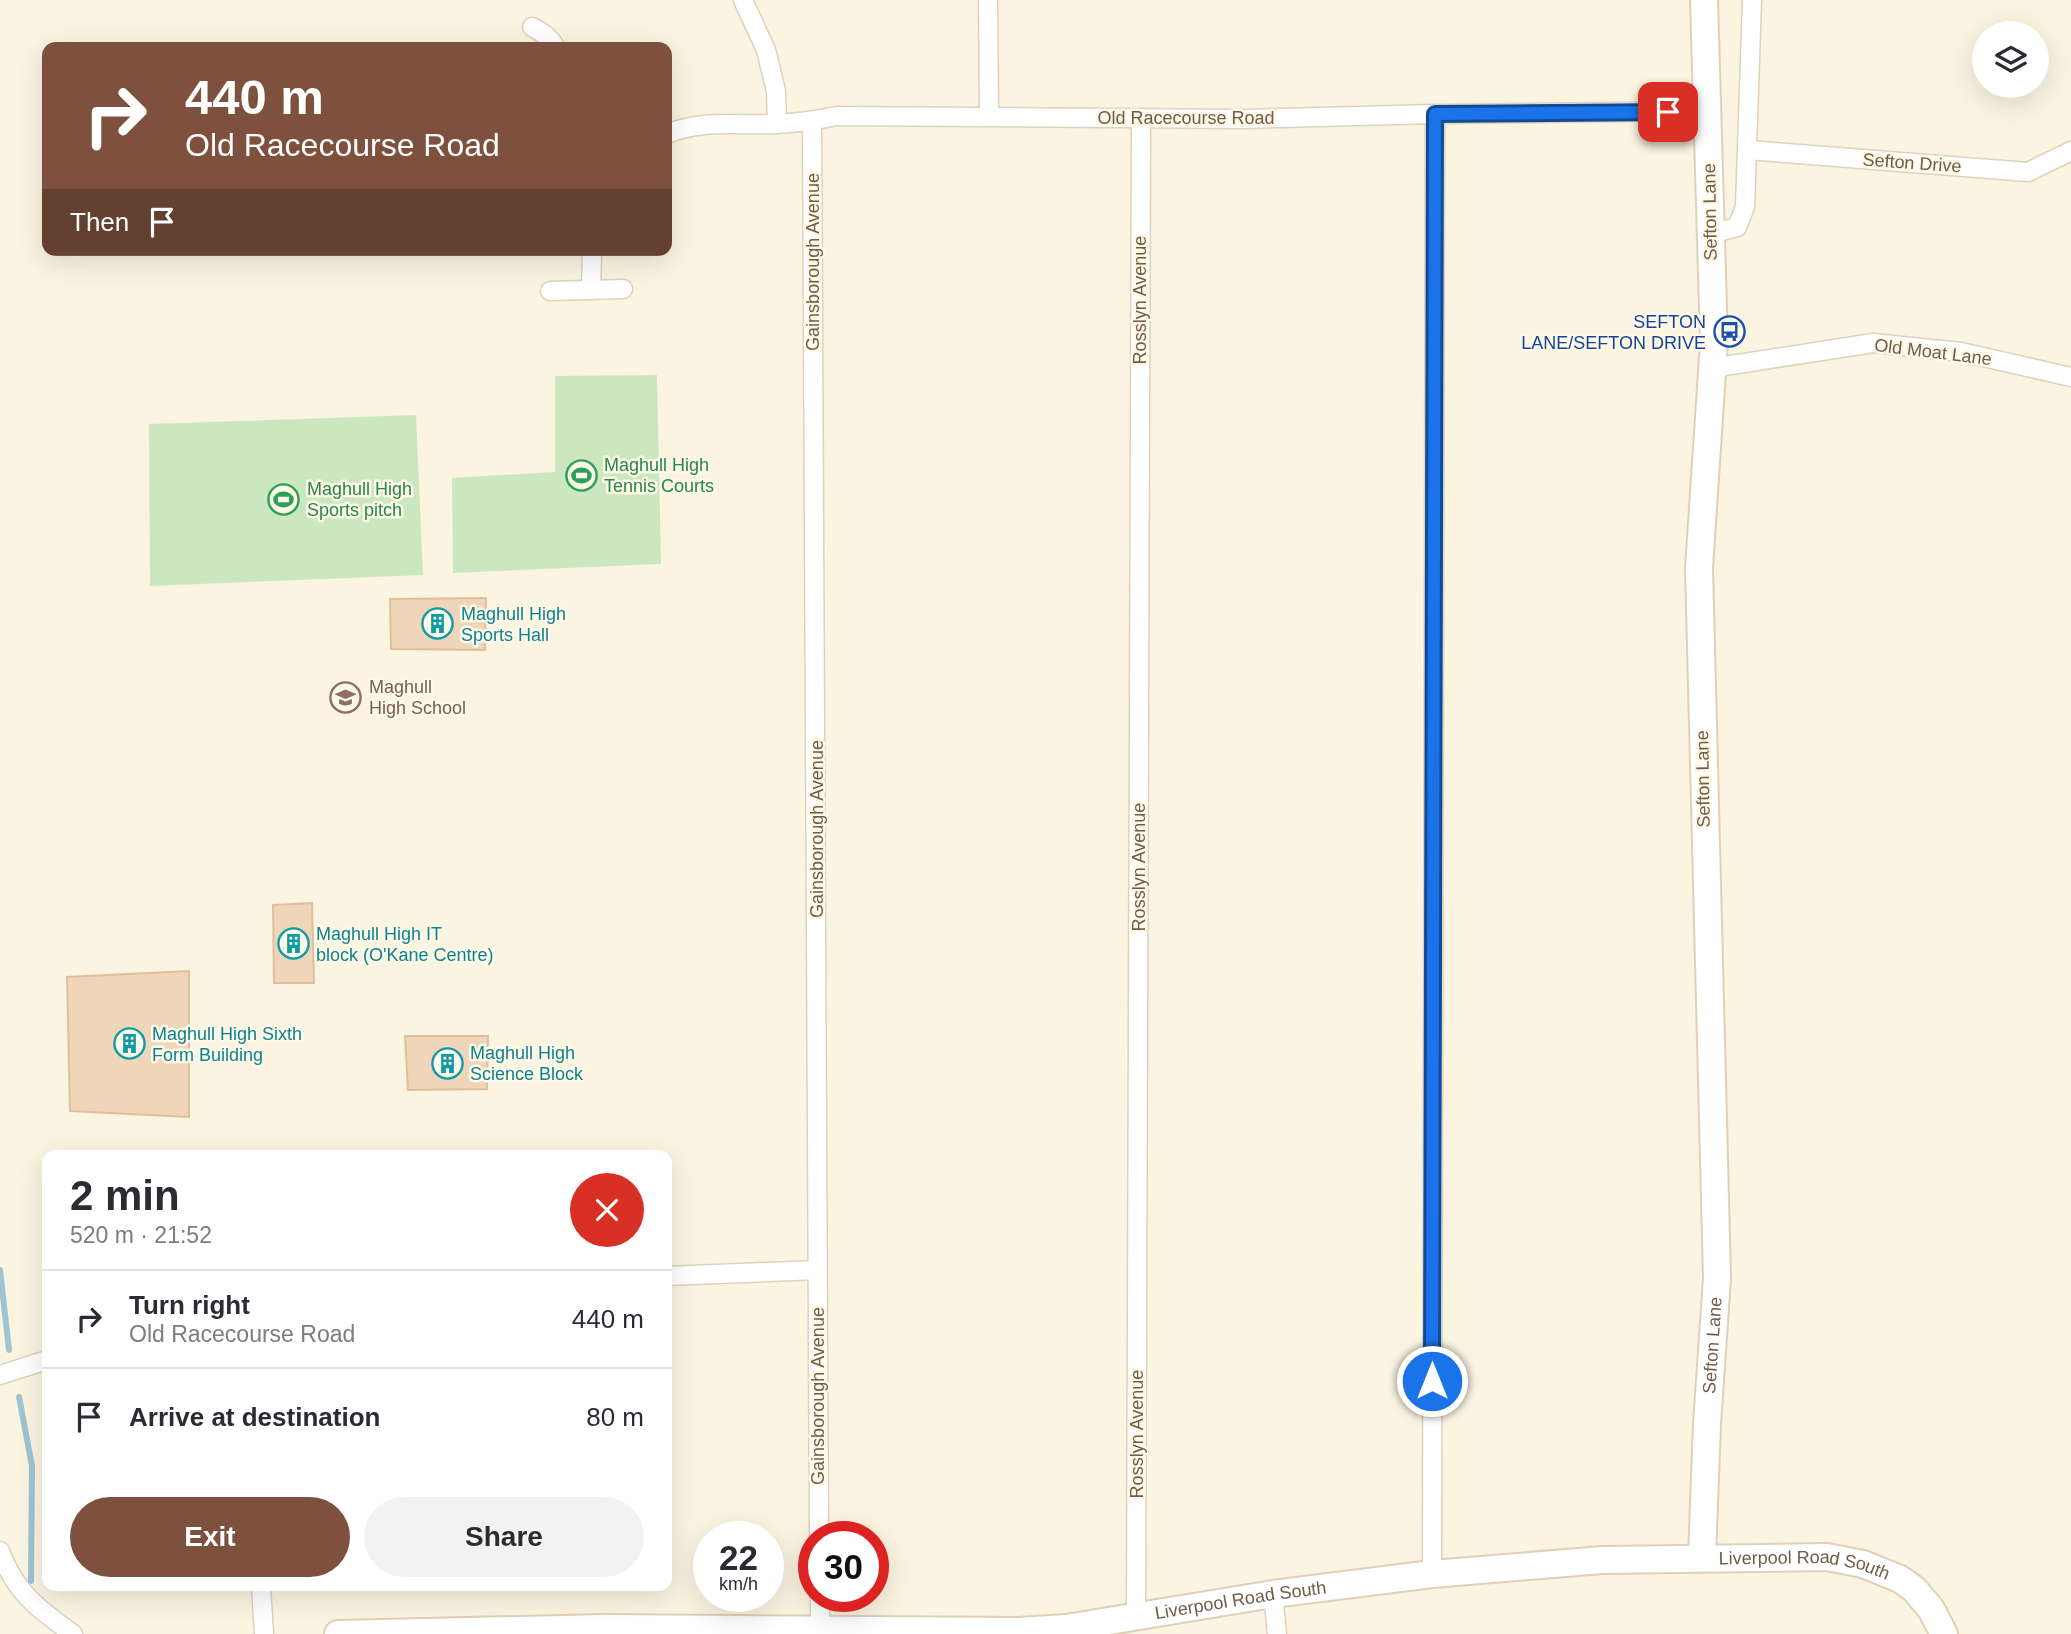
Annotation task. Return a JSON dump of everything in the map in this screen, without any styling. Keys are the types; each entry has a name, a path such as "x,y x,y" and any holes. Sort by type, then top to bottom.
{"main road":[{"name":"Sefton Lane","path":"1702,1557 1707,1424 1717,1278 1699,568 1714,342 1704,0"},
{"name":"Liverpool Road South","path":"338,1634 591,1629 998,1632 1066,1628 1273,1594 1432,1574 1589,1561 1702,1557 1827,1557 1863,1564 1900,1579 1914,1589 1931,1609 1944,1634"}],"street":[{"path":"743,0 766,50 776,90 777,124"},
{"path":"988,0 989,116"},
{"path":"1710,234 1737,227 1745,207 1752,0"},
{"path":"532,27 552,42"},
{"name":"Old Racecourse Road","path":"672,132 696,125 777,124 837,116 1244,119 1707,111"},
{"path":"1432,1574 1435,114"},
{"name":"Rosslyn Avenue","path":"1136,1617 1141,118"},
{"name":"Gainsborough Avenue","path":"812,121 819,1521"},
{"name":"Sefton Drive","path":"1748,150 2028,172 2071,151"},
{"path":"591,290 592,256"},
{"path":"550,291 623,289"},
{"name":"Old Moat Lane","path":"1712,371 1725,366 1873,343 1961,352 2071,377"},
{"path":"672,1276 817,1270"},
{"path":"0,1375 42,1362"},
{"path":"0,1551 8,1573 17,1587 31,1602 73,1634"},
{"path":"261,1591 264,1634"},
{"path":"1273,1594 1277,1634"},
{"path":"820,1612 820,1629"}],"green space":[{"name":"Maghull High Tennis Courts","path":"657,375 661,564 453,573 452,478 555,472 555,376"},
{"name":"Maghull High Sports pitch","path":"416,415 423,575 150,586 149,424"}],"building":[{"name":"Maghull High Sports Hall","path":"486,598 485,650 391,649 390,599"},
{"name":"Maghull High IT block (O'Kane Centre)","path":"312,903 314,983 274,983 273,905"},
{"name":"Maghull High Sixth Form Building","path":"189,971 189,1117 70,1111 67,977"},
{"name":"Maghull High Science Block","path":"405,1036 488,1036 487,1089 408,1090"}],"waterway":[{"path":"0,1270 9,1350"},
{"path":"19,1397 32,1466 31,1581"}],"place":[{"name":"SEFTON LANE/SEFTON DRIVE","path":"1729,332"},
{"name":"Maghull High Tennis Courts","path":"581,475"},
{"name":"Maghull High Sports pitch","path":"284,499"},
{"name":"Maghull High Sports Hall","path":"438,624"},
{"name":"Maghull High School","path":"346,697"},
{"name":"Maghull High IT block (O'Kane Centre)","path":"293,944"},
{"name":"Maghull High Sixth Form Building","path":"129,1044"},
{"name":"Maghull High Science Block","path":"447,1063"}],"route":[{"path":"1432,1381 1435,114 1668,112"}]}
